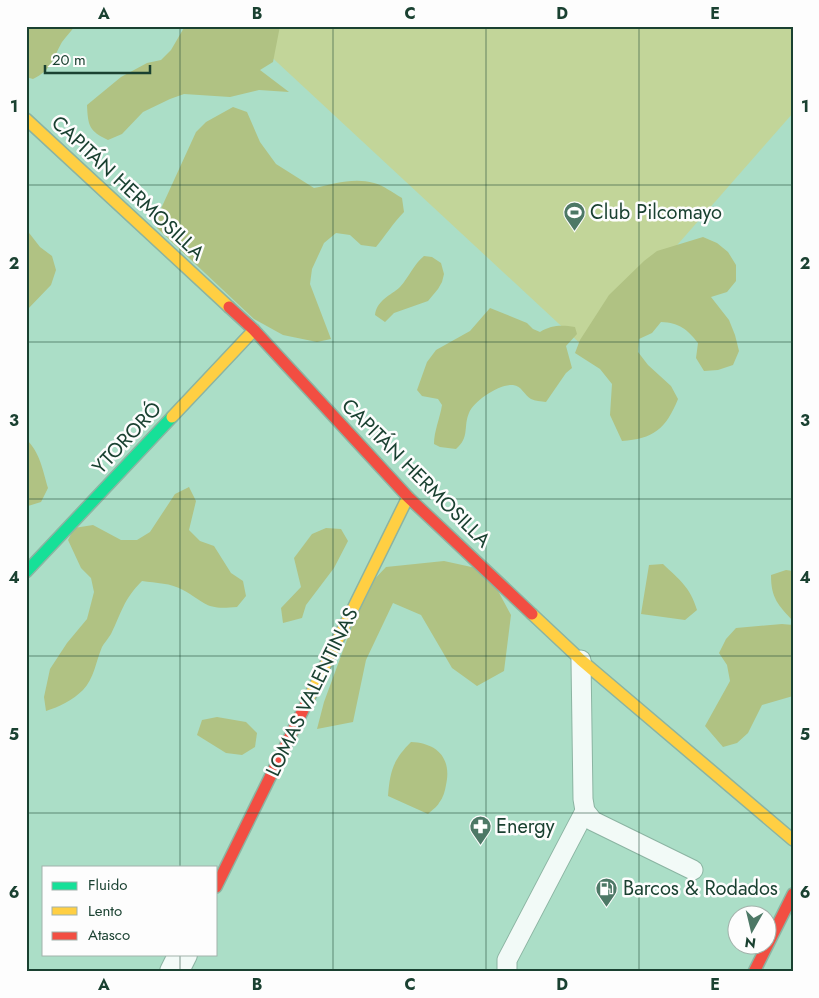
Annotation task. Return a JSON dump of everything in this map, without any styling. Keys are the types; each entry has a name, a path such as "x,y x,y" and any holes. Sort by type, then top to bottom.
{"main road":[{"name":"CAPITÁN HERMOSILLA","path":"26,119 254,330 408,497 581,660 793,840"},
{"name":"YTORORÓ","path":"26,572 254,330"},
{"name":"LOMAS VALENTINAS","path":"218,882 408,497"},
{"path":"754,972 793,894"}],"street":[{"path":"174,972 182,956"}],"lane":[{"path":"581,660 583,799 585,811 593,821 693,870"},
{"path":"507,972 507,960 585,811"}],"green space":[{"path":"26,26 75,26 62,42 48,68 33,79 26,77"},
{"path":"185,26 280,26 273,62 260,70 289,92 259,90 230,97 184,94 143,112 122,134 108,140 93,131 89,123 87,105 121,77 147,63 161,60 171,50"},
{"name":"Club Pilcomayo","path":"238,26 793,26 793,113 586,349"},
{"path":"233,107 247,112 260,142 276,164 314,188 344,182 366,181 381,185 402,198 404,212 376,247 361,245 350,235 336,233 324,243 312,269 310,284 331,339 317,342 283,335 254,319 157,228 159,213 196,132 206,122"},
{"path":"26,229 40,247 52,256 56,270 51,285 26,311 26,261 28,260 26,255"},
{"path":"703,237 717,243 728,252 736,265 736,281 727,292 711,297 729,320 739,351 733,365 718,370 704,371 696,358 698,343 694,338 678,325 661,322 652,333 639,339 638,352 648,365 671,386 678,399 669,418 657,430 642,438 622,441 610,415 612,384 600,369 575,353 580,340 609,295 644,261 657,251"},
{"path":"424,256 432,257 441,263 444,274 438,289 428,301 394,313 385,322 375,315 381,302 400,287"},
{"path":"490,308 527,323 533,329 540,332 557,326 575,327 577,334 566,346 572,368 566,373 546,402 531,399 519,387 513,385 507,385 494,390 472,408 467,418 465,436 460,445 456,449 440,447 434,444 442,405 438,399 422,396 417,390 427,362 436,350 470,331"},
{"path":"26,439 38,456 48,488 41,502 28,506 26,506"},
{"path":"189,487 196,501 189,530 200,541 214,546 231,573 243,581 246,596 237,607 212,607 174,586 142,581 127,600 111,634 102,647 87,686 70,700 46,711 44,697 50,669 67,643 87,619 94,592 91,578 81,568 68,540 74,528 93,525 121,540 137,540 150,532 175,494"},
{"path":"326,528 341,529 348,541 334,568 306,605 302,618 283,623 281,608 301,587 294,558 312,534"},
{"path":"444,561 476,568 497,589 511,615 504,671 477,686 452,668 421,615 393,603 366,660 353,722 317,729 324,702 366,588 386,567"},
{"path":"663,564 684,584 694,602 697,610 685,620 641,614 649,565"},
{"path":"786,570 793,571 793,621 776,601 771,583 771,575"},
{"path":"782,624 793,625 793,696 762,705 748,733 737,743 723,747 705,726 730,681 727,665 719,653 726,639 736,628"},
{"path":"217,717 246,722 257,733 255,747 242,755 226,753 197,735 202,720"},
{"path":"411,742 428,745 435,749 441,754 447,767 443,797 428,814 388,796 390,780 396,760"}],"traffic: fast":[{"path":"26,572 172,417"}],"traffic: slow":[{"path":"26,119 229,307"},
{"path":"172,417 254,330"},
{"path":"307,702 408,497"},
{"path":"532,614 581,660 793,840"}],"traffic: jam":[{"path":"229,307 254,330 408,497 532,614"},
{"path":"218,883 307,702"},
{"path":"754,972 793,894"}],"place":[{"name":"Club Pilcomayo","path":"574,231"},
{"name":"Energy","path":"480,845"},
{"name":"Barcos & Rodados","path":"607,907"}]}
